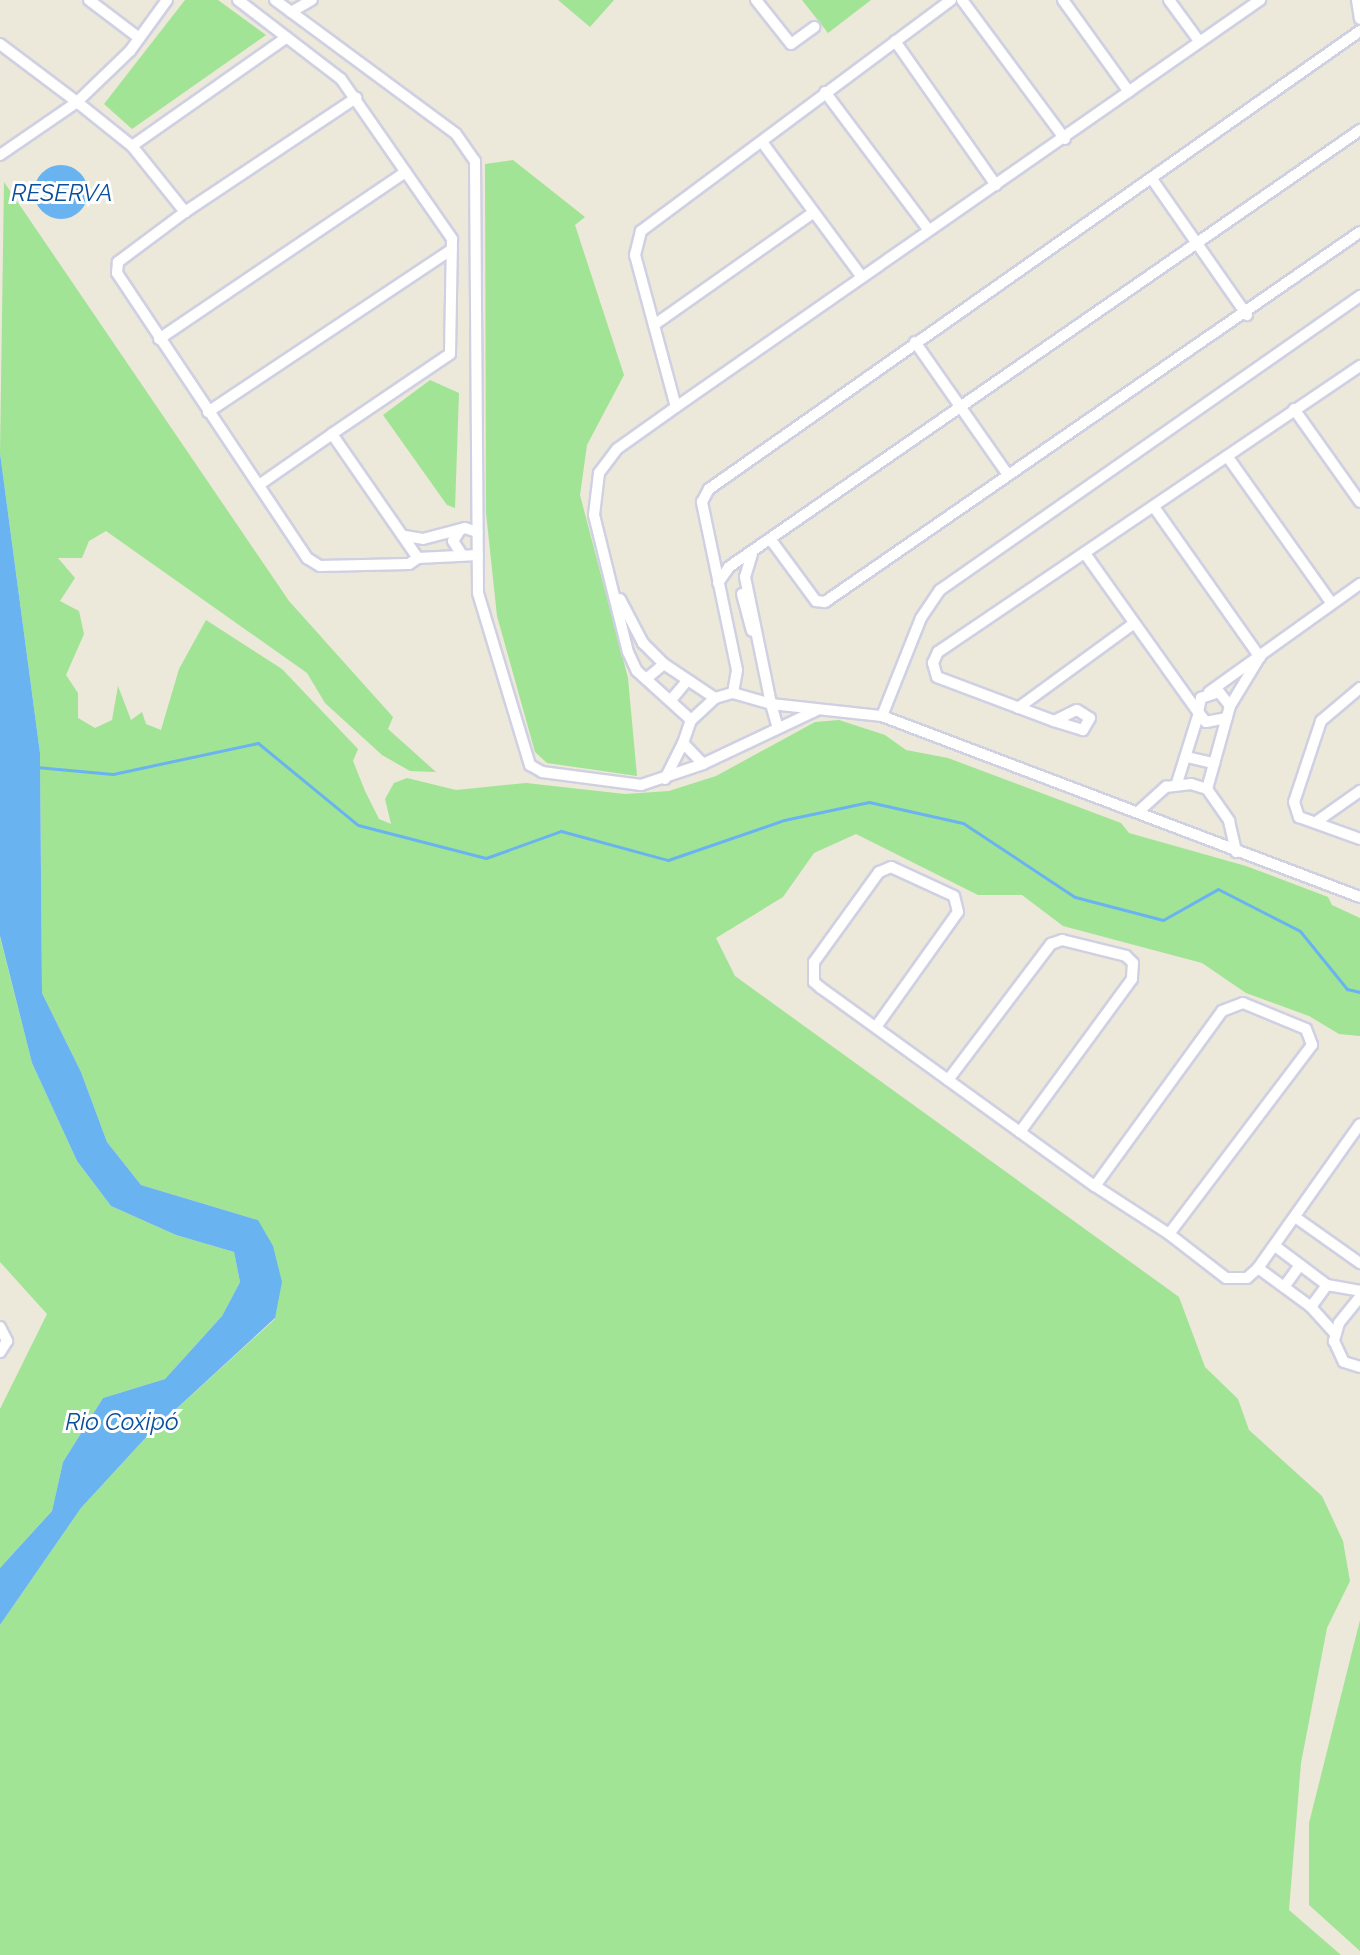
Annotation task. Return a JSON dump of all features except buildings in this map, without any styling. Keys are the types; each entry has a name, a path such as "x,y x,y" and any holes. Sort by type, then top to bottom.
{"street":[{"path":"89,0 139,38"},
{"path":"0,155 77,102 139,38 167,0"},
{"path":"238,0 287,37 356,98 452,239 450,354 259,485"},
{"path":"275,0 456,134 475,161 478,593 530,765 542,772 641,785 703,764 777,725 818,710"},
{"path":"291,12 312,0"},
{"path":"756,0 791,44 814,27"},
{"path":"676,407 635,255 641,231 951,0"},
{"path":"962,0 1065,139"},
{"path":"1063,0 1129,92"},
{"path":"1169,0 1199,41"},
{"path":"691,720 646,679 628,652 594,515 599,473 617,449 1260,0"},
{"path":"1357,0 1360,19"},
{"path":"733,693 737,670 702,502 709,489 1360,31"},
{"path":"132,146 287,37"},
{"path":"895,41 996,185"},
{"path":"0,44 132,146 185,212"},
{"path":"825,92 928,229"},
{"path":"356,98 185,212 118,262 117,273 307,558 320,566 478,555"},
{"path":"720,588 729,567 1199,246 1360,130"},
{"path":"762,142 861,276"},
{"path":"159,339 406,172"},
{"path":"1152,179 1247,315"},
{"path":"654,325 813,213"},
{"path":"771,540 816,601 825,602 1247,315 1360,232"},
{"path":"208,412 452,249"},
{"path":"882,716 921,618 940,590 1360,296"},
{"path":"915,342 1008,475"},
{"path":"1054,721 937,677 933,663 938,652 1086,555 1360,366"},
{"path":"1294,409 1360,502"},
{"path":"332,434 418,558"},
{"path":"1227,456 1332,604"},
{"path":"1154,507 1260,654"},
{"path":"407,541 460,530 477,532"},
{"path":"460,530 453,541 462,555"},
{"path":"403,561 401,551 407,541"},
{"path":"712,552 745,577"},
{"path":"752,554 745,577 745,592 777,725"},
{"path":"1086,555 1183,695 1199,713 1211,723 1229,712"},
{"path":"606,562 632,626 664,664 715,698"},
{"path":"1177,783 1205,695 1360,584"},
{"path":"720,588 745,592"},
{"path":"1018,708 1133,624"},
{"path":"731,639 755,633"},
{"path":"1207,789 1229,712 1260,654"},
{"path":"646,679 664,664"},
{"path":"671,700 687,681"},
{"path":"1360,688 1321,721 1294,802 1299,817 1360,839"},
{"path":"665,779 691,720 715,698 733,693 771,704 882,716 1360,897"},
{"path":"1183,695 1223,694 1229,712"},
{"path":"683,743 703,764"},
{"path":"1187,757 1214,763"},
{"path":"1138,812 1155,792 1177,783 1207,789 1229,821 1236,852"},
{"path":"1316,822 1360,791"},
{"path":"876,1027 958,912 954,896 891,867 879,872 811,970 814,982 1095,1186 1169,1234 1226,1278 1247,1278 1258,1268 1360,1124"},
{"path":"948,1080 1051,944 1062,940 1126,956 1133,963 1132,979 1020,1132"},
{"path":"1095,1186 1222,1011 1243,1003 1306,1029 1312,1045 1169,1234"},
{"path":"1295,1217 1360,1263"},
{"path":"1275,1246 1327,1285 1360,1294 1335,1334"},
{"path":"1284,1287 1300,1265"},
{"path":"1258,1268 1311,1307 1335,1334 1338,1356 1360,1367"},
{"path":"1311,1307 1327,1285"},
{"path":"0,1327 7,1341 0,1352"}],"green space":[{"path":"185,0 218,0 266,35 132,129 104,104"},
{"path":"558,0 614,0 590,27"},
{"path":"802,0 871,0 828,33"},
{"path":"513,160 585,217 575,225 624,375 587,445 580,495 628,678 637,776 547,763 535,752 497,616 486,513 485,164"},
{"path":"4,182 289,601 393,717 388,729 436,772 410,771 382,755 325,703 307,673 106,531 89,541 82,558 58,558 75,578 60,601 79,611 84,634 66,675 78,693 78,718 95,728 112,720 118,686 131,720 142,712 146,724 161,730 179,669 206,620 282,669 358,749 353,761 365,791 379,819 391,824 385,799 394,783 407,778 456,790 526,783 625,794 669,791 716,776 815,722 839,720 885,735 906,750 948,758 1121,823 1129,833 1246,866 1328,897 1332,905 1360,918 1360,1036 1339,1034 1309,1016 1246,993 1202,963 1063,926 1022,895 978,895 856,834 814,853 783,897 716,938 735,976 1179,1297 1205,1367 1238,1399 1249,1430 1322,1496 1343,1541 1350,1581 1327,1628 1301,1763 1289,1910 1341,1955 0,1955 0,1625 81,1508 150,1433 275,1319 258,1220 141,1185 107,1142 81,1072 42,993 40,753 0,453"},
{"path":"430,380 459,393 455,508 447,505 383,415"},
{"path":"0,937 32,1063 77,1161 111,1206 176,1235 234,1252 240,1282 222,1316 165,1379 103,1398 63,1462 52,1511 0,1568 0,1409 47,1314 0,1262"},
{"path":"1360,1620 1360,1951 1309,1905 1309,1823"}],"water":[{"name":"RESERVA","path":"61,165 80,173 88,192 80,211 61,219 42,211 34,192 42,173"},
{"name":"Rio Coxipó","path":"0,453 40,753 42,993 81,1072 107,1142 141,1185 258,1220 273,1246 282,1282 275,1318 150,1433 81,1508 0,1625 0,1568 52,1511 63,1462 103,1398 165,1379 222,1316 240,1282 234,1252 176,1235 111,1206 77,1161 32,1063 0,936"}],"waterway":[{"path":"36,767 113,774 258,743 358,825 486,858 561,831 668,860 784,820 869,802 963,823 1075,897 1163,920 1218,889 1300,931 1347,989 1360,992"}]}
